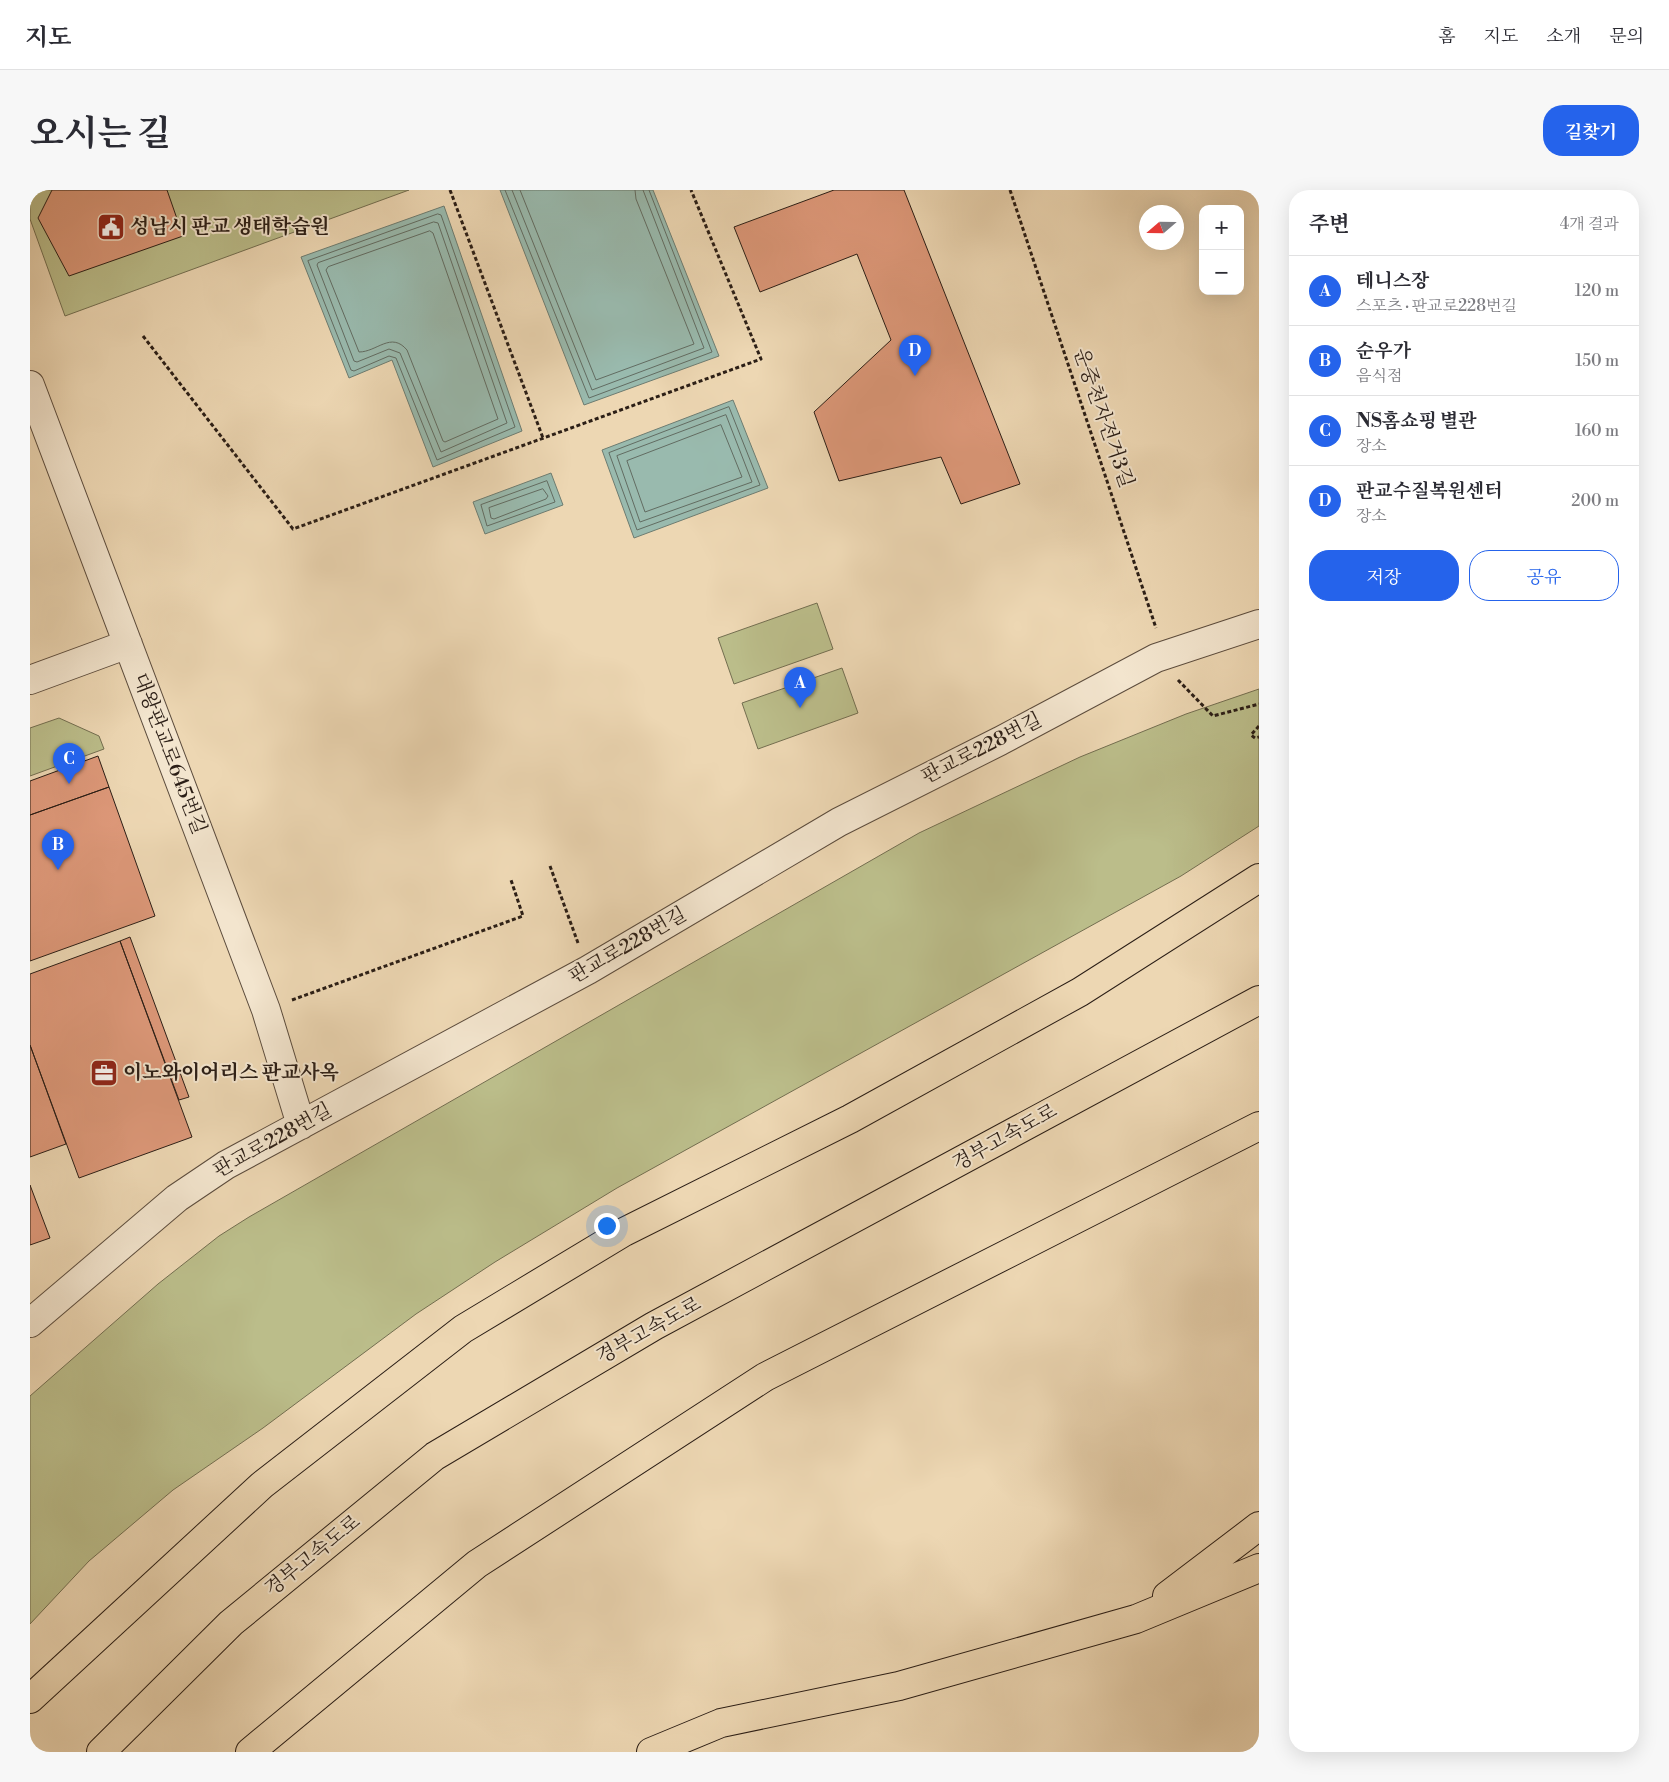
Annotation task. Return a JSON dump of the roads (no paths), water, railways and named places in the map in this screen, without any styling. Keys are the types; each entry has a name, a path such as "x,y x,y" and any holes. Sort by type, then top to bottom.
{"highway":[{"path":"30,1699 262,1485 463,1329 624,1232 850,1119 1080,992 1259,878"},
{"name":"경부고속도로","path":"101,1752 231,1623 436,1456 654,1326 1259,1000"},
{"path":"250,1752 476,1564 765,1377 1259,1126"},
{"path":"1136,1619 1259,1526"},
{"path":"651,1752 722,1722 899,1686 1136,1619 1259,1568"},
{"path":"30,1717 105,1630"}],"street":[{"name":"대왕판교로645번길","path":"30,385 266,1010 302,1125"},
{"name":"판교로228번길","path":"30,1322 177,1198 226,1165 588,970 839,822 1000,741 1156,658 1259,624"},
{"path":"30,680 128,644"}],"water":[{"path":"500,190 653,190 719,356 584,405"},
{"path":"444,206 522,431 433,467 392,360 349,378 301,257"},
{"path":"733,400 768,488 634,538 602,450"},
{"path":"551,473 563,505 485,534 473,502"}],"place":[{"name":"성남시 판교 생태학습원","path":"111,227"},
{"name":"판교수질복원센터","path":"915,376"},
{"name":"테니스장","path":"800,708"},
{"name":"NS홈쇼핑 별관","path":"69,784"},
{"name":"순우가","path":"58,870"},
{"name":"이노와이어리스 판교사옥","path":"104,1073"}]}
